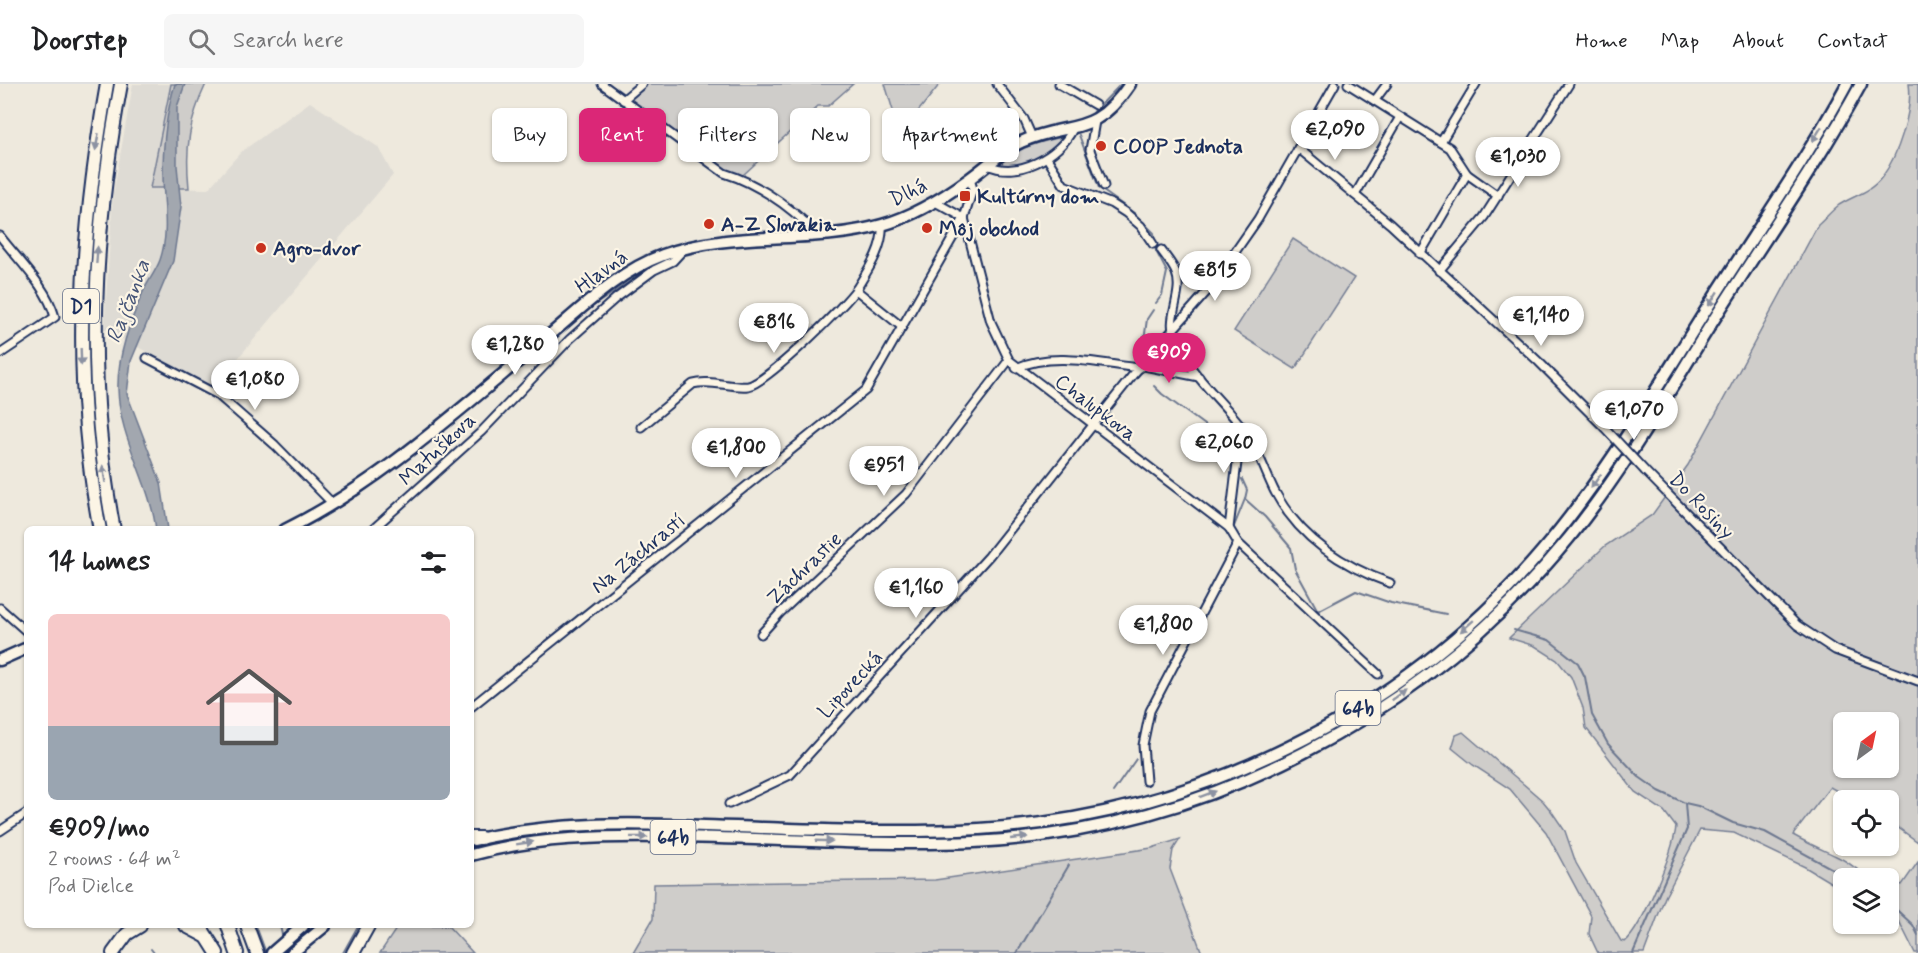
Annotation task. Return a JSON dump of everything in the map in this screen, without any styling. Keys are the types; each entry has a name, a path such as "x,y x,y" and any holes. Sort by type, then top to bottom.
{"highway":[{"name":"D1","path":"99,526 84,422 81,293 87,216 108,84"},
{"name":"D1","path":"113,526 98,419 94,326 100,220 121,84"},
{"path":"113,953 127,934 137,928"},
{"path":"229,928 237,953"},
{"path":"248,928 257,953"},
{"path":"353,953 367,928"},
{"path":"202,931 217,953"}],"main road":[{"name":"Dlhá","path":"882,225 934,202 970,179 1018,143 1095,121 1111,108 1128,84"},
{"name":"64b","path":"474,839 528,829 601,823 888,831 978,829 1035,824 1096,813 1181,791 1249,766 1304,740 1382,693 1444,647 1504,592 1560,530 1622,444 1847,84"},
{"name":"64b","path":"474,854 541,841 604,836 896,843 980,841 1037,836 1098,825 1160,810 1225,788 1309,750 1389,703 1450,657 1507,606 1569,537 1632,451 1861,84"},
{"name":"Hlavná","path":"292,526 332,503 397,458 627,275 656,257 684,249 882,225"},
{"path":"0,660 24,649"},
{"path":"272,953 300,928"},
{"path":"292,953 322,928"}],"street":[{"path":"602,84 724,173 746,180 767,192 807,223 808,234"},
{"path":"623,100 642,84"},
{"path":"997,84 1024,119 1032,138"},
{"path":"1059,84 1095,105"},
{"name":"Lipovecká","path":"729,804 790,775 952,598 1142,367 1173,333 1230,261 1335,84"},
{"path":"1348,84 1450,148 1467,174 1498,196"},
{"path":"1375,100 1387,84"},
{"path":"1441,142 1476,84"},
{"path":"1439,271 1498,196 1569,84"},
{"path":"1355,195 1400,117"},
{"path":"1095,121 1090,150 1104,186"},
{"path":"988,165 998,170 1007,169 1047,158 1059,148 1072,129"},
{"name":"Do Rosiny","path":"1298,148 1355,195 1539,362 1797,625 1835,650 1918,681"},
{"path":"1047,158 1064,185 1112,204 1126,213 1141,226 1153,244"},
{"path":"1420,254 1467,174"},
{"name":"Na Záchrastí","path":"474,705 866,390 964,218 973,189 970,179"},
{"path":"934,202 964,218"},
{"name":"Chalupkova","path":"964,218 990,322 1009,360 1016,368 1229,528 1238,543 1378,674"},
{"path":"641,427 693,384 701,382 748,386 758,382 781,364 856,290 880,245 882,225"},
{"path":"0,236 43,292 55,317 0,354"},
{"name":"Matuškova","path":"376,526 481,432 526,382 570,339 615,299 654,270 673,261 684,249"},
{"path":"1161,250 1176,273 1178,282 1173,333 1199,377 1246,433 1276,493 1298,526 1335,556 1371,577 1390,584"},
{"path":"856,290 902,327"},
{"path":"147,358 218,395 275,445 332,503"},
{"name":"Záchrastie","path":"761,634 780,613 906,494 1009,360"},
{"path":"1016,368 1029,362 1050,360 1142,367 1199,377"},
{"path":"1229,528 1239,446 1246,433"},
{"path":"1146,781 1143,745 1149,711 1238,543"},
{"path":"0,608 24,629"},
{"path":"0,831 24,815"}],"shaded area":[{"path":"133,84 171,84 151,188 208,189 241,152 310,102 378,147 393,175 228,370 222,392 104,329 113,195"},
{"path":"171,84 206,84 192,122 188,147 189,188 150,188"},
{"path":"175,84 185,84 177,107 177,166 181,207 173,261 131,361 127,394 161,483 168,526 155,526 148,494 124,425 118,377 129,327 163,249 165,238 164,140"},
{"path":"647,84 853,84 828,106 790,108 790,132 778,143 778,108 678,108 678,137 666,129 666,108 637,108 631,104 631,98"},
{"path":"885,84 940,84 921,108 892,108"},
{"path":"1909,84 1918,84 1918,842 1899,828 1899,790 1835,790 1830,787 1793,835 1843,859 1856,868 1833,868 1833,884 1805,867 1734,833 1700,830 1665,897 1644,953 1598,953 1589,934 1591,916 1546,832 1510,789 1452,748 1456,735 1463,732 1543,801 1552,812 1565,831 1576,863 1621,941 1625,942 1640,921 1656,888 1676,827 1664,811 1635,792 1586,728 1583,708 1571,677 1557,660 1535,646 1509,638 1605,546 1652,515 1688,465 1818,225 1839,205 1878,182 1888,168 1899,145 1909,107"},
{"path":"1066,136 1052,150 1036,160 1019,165 999,166 1003,162 1019,162 1019,150"},
{"path":"713,162 757,162 743,175 729,173"},
{"path":"1293,239 1354,278 1295,369 1234,331"},
{"path":"1180,839 1173,850 1170,869 1202,953 633,953 653,919 654,884 935,880 1152,848"},
{"path":"1918,862 1918,953 1915,953 1899,922 1899,884 1902,885"},
{"path":"397,928 450,928 473,953 380,953"}],"waterway":[{"path":"1091,115 1121,84"},
{"path":"1079,135 1099,188 1134,213 1154,233 1156,251 1167,272 1162,295 1156,303"},
{"path":"583,313 655,264"},
{"path":"1143,348 1147,319 1153,310"},
{"path":"459,417 524,363"},
{"path":"1154,386 1215,433"},
{"path":"357,496 388,473"},
{"path":"1242,479 1247,490 1245,499 1265,517 1291,548 1295,569 1318,611 1356,591 1391,603 1446,614"},
{"path":"1233,529 1245,499"},
{"path":"323,517 346,503"},
{"path":"307,526 318,520"},
{"path":"1514,630 1549,640 1578,663 1585,677 1592,715 1608,744 1639,777 1659,791 1685,803 1698,806 1733,823 1765,832 1833,869"},
{"path":"1113,792 1136,759"},
{"path":"1633,953 1687,829 1685,803"},
{"path":"1017,953 1069,865"},
{"path":"1899,912 1913,925 1918,935"},
{"path":"257,928 266,953"},
{"path":"280,928 283,939"},
{"path":"343,953 357,928"},
{"path":"151,949 154,953"}],"place":[{"name":"COOP Jednota","path":"1101,146"},
{"name":"Kultúrny dom","path":"965,196"},
{"name":"A-Z Slovakia","path":"709,224"},
{"name":"Môj obchod","path":"927,228"},
{"name":"Agro-dvor","path":"261,248"}],"water label":[{"name":"Rajčanka","path":"127,301"}]}
